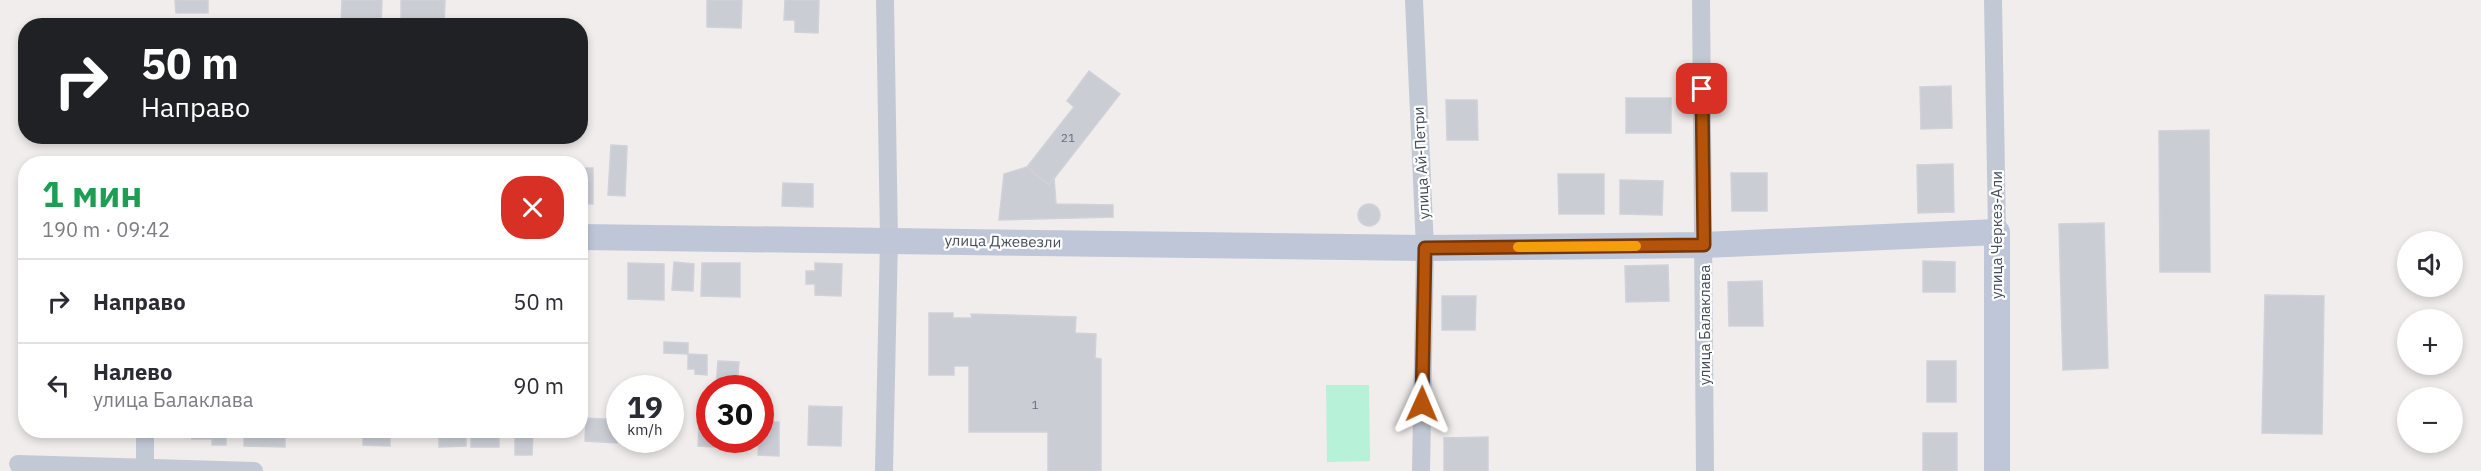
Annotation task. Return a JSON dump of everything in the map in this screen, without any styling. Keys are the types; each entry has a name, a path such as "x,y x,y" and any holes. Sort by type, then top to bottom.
{"street":[{"path":"884,471 889,239 885,0"},
{"name":"улица Ай-Петри","path":"1414,0 1425,248 1421,471"},
{"name":"улица Балаклава","path":"1701,0 1705,471"},
{"name":"улица Черкез-Али","path":"1993,0 1997,232 1997,471"},
{"name":"улица Джевезли","path":"588,237 889,239 1425,248 1704,245 1997,232"},
{"path":"145,438 145,469"},
{"path":"18,464 254,471"}],"green space":[{"path":"1326,385 1369,385 1370,461 1327,462"}],"building":[{"path":"175,0 208,0 208,13 176,13"},
{"path":"342,0 382,0 381,18 341,18"},
{"path":"401,0 445,0 444,18 401,18"},
{"path":"707,0 742,0 741,28 707,27"},
{"path":"785,0 819,0 818,33 795,32 795,20 784,20"},
{"path":"1089,71 1120,94 1049,185 1027,167 1074,107 1067,101"},
{"path":"1951,86 1952,128 1921,129 1920,87"},
{"path":"1626,98 1671,98 1671,133 1626,133"},
{"path":"1446,100 1477,100 1478,140 1447,140"},
{"path":"2209,130 2210,272 2160,272 2159,131"},
{"path":"611,145 627,146 625,196 608,195"},
{"path":"1953,164 1954,212 1918,213 1917,165"},
{"path":"1027,167 1049,185 1054,178 1056,204 1113,205 1113,217 999,220 1004,174"},
{"path":"588,168 593,168 593,204 588,204"},
{"path":"1731,173 1767,173 1767,211 1732,211"},
{"path":"1558,174 1604,174 1604,214 1559,214"},
{"path":"1620,180 1663,181 1662,215 1620,214"},
{"path":"783,183 813,184 813,207 782,206"},
{"path":"1369,204 1377,207 1380,215 1377,223 1369,226 1361,223 1358,215 1361,207"},
{"path":"2104,223 2108,368 2063,370 2059,224"},
{"path":"1923,261 1955,262 1955,292 1923,292"},
{"path":"674,262 694,264 693,291 672,290"},
{"path":"628,263 664,264 664,300 628,299"},
{"path":"702,263 740,263 740,297 701,296"},
{"path":"815,263 842,264 841,296 815,295 815,284 806,284 806,271 815,271"},
{"path":"1668,265 1669,301 1626,302 1625,266"},
{"path":"1762,281 1763,326 1729,326 1728,282"},
{"path":"2265,295 2324,296 2322,434 2262,433"},
{"path":"1442,296 1476,296 1475,330 1442,330"},
{"path":"929,313 953,313 953,318 972,318 971,314 1076,317 1075,333 1096,334 1095,358 1101,359 1101,471 1048,471 1048,432 969,432 969,366 954,366 954,375 929,375"},
{"path":"664,342 688,343 688,354 664,353"},
{"path":"688,354 707,355 707,375 695,374 695,369 688,369"},
{"path":"718,361 739,362 738,375 717,375"},
{"path":"1927,361 1956,361 1956,402 1927,402"},
{"path":"809,406 842,407 841,446 808,445"},
{"path":"588,418 606,419 606,442 585,441 585,438 588,438"},
{"path":"774,422 779,422 779,456 758,455 758,453 774,453"},
{"path":"1923,433 1957,433 1957,471 1923,471"},
{"path":"1488,437 1488,471 1444,471 1444,438"},
{"path":"226,438 226,445 212,445 212,439 192,439"},
{"path":"244,438 285,438 285,447 244,446"},
{"path":"363,438 390,438 390,446 363,445"},
{"path":"439,438 466,438 466,446 439,447"},
{"path":"471,438 499,438 499,447 471,447"},
{"path":"515,438 533,438 532,455 515,455"}],"slow traffic":[{"path":"1518,247 1636,246"}],"route":[{"path":"1422,404 1425,248 1704,245 1702,89"}]}
